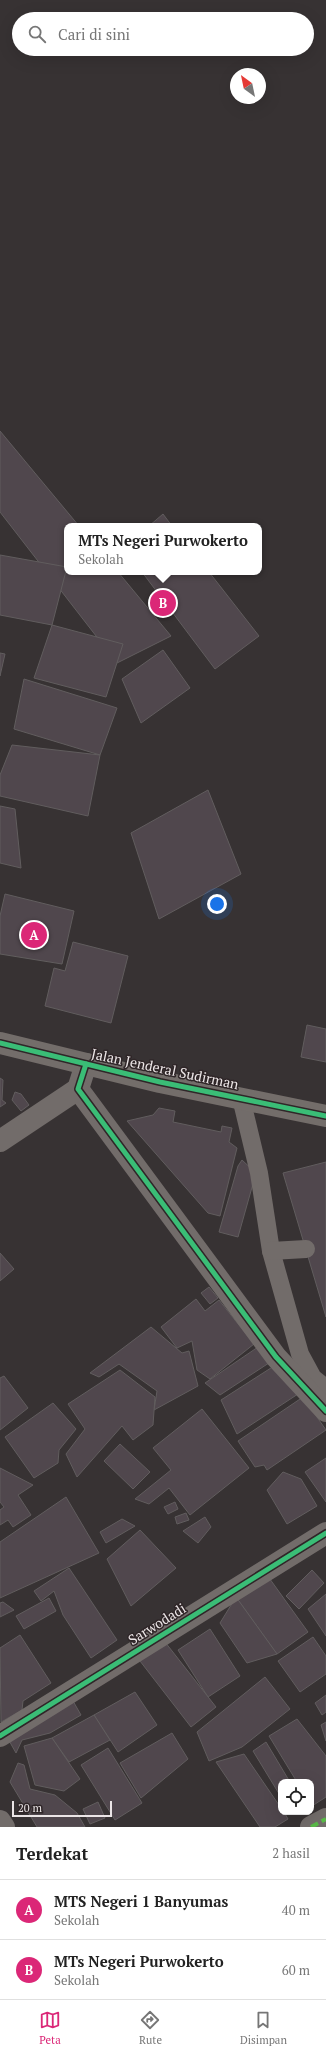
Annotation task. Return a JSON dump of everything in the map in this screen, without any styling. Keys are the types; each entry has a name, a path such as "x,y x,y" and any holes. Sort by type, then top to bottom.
{"main road":[{"name":"Jalan Jenderal Sudirman","path":"0,1043 160,1082 326,1116"}],"street":[{"path":"0,1142 78,1089 86,1064"},
{"path":"78,1089 276,1357 326,1411"},
{"name":"Sarwodadi","path":"0,1736 326,1533"},
{"path":"311,1827 326,1818"},
{"path":"0,1821 4,1827"}],"lane":[{"path":"241,1098 259,1173 271,1251 300,1354 313,1378 326,1388"},
{"path":"271,1251 306,1249"}],"building":[{"path":"0,431 77,523 64,523 64,575 120,575 171,636 117,663 0,512"},
{"path":"163,514 170,523 152,523"},
{"path":"0,555 64,566 65,575 52,625 0,615"},
{"path":"144,575 211,575 259,636 215,669"},
{"path":"52,625 123,644 106,697 34,678"},
{"path":"163,650 190,688 141,723 122,679"},
{"path":"0,653 5,654 0,676"},
{"path":"24,679 117,708 100,755 14,729"},
{"path":"12,745 100,755 88,816 0,796 0,775"},
{"path":"208,790 241,874 159,919 131,833"},
{"path":"0,806 15,809 21,868 0,863"},
{"path":"5,894 74,911 62,964 0,954 0,916"},
{"path":"73,942 128,956 111,1023 45,1006 54,968 65,971"},
{"path":"307,1025 326,1029 326,1062 301,1057"},
{"path":"0,1078 3,1080 2,1100 6,1103 0,1107"},
{"path":"15,1092 21,1094 29,1105 21,1111 12,1100"},
{"path":"159,1108 175,1111 173,1122 221,1132 222,1126 232,1128 229,1142 237,1148 220,1216 208,1213 127,1121 153,1115"},
{"path":"242,1160 256,1173 238,1237 219,1232 238,1166"},
{"path":"326,1162 326,1317 283,1173"},
{"path":"0,1253 14,1269 0,1281"},
{"path":"209,1287 218,1298 210,1304 201,1293"},
{"path":"196,1299 205,1311 219,1300 254,1344 210,1379 197,1370 192,1341 177,1348 161,1327"},
{"path":"151,1327 182,1353 189,1351 198,1386 154,1410 157,1391 119,1364 99,1377 90,1373"},
{"path":"261,1345 272,1361 220,1395 205,1383"},
{"path":"274,1366 298,1394 237,1434 221,1400"},
{"path":"120,1370 155,1397 153,1425 133,1440 122,1426 77,1477 66,1454 85,1429 68,1404"},
{"path":"4,1376 28,1408 0,1430 0,1378"},
{"path":"303,1397 326,1430 267,1470 264,1465 255,1467 238,1441"},
{"path":"53,1403 76,1429 59,1450 58,1463 34,1478 5,1437"},
{"path":"202,1409 249,1468 190,1515 169,1488 149,1504 135,1499 171,1470 153,1448"},
{"path":"120,1444 150,1472 133,1489 104,1461"},
{"path":"326,1458 326,1502 305,1472"},
{"path":"0,1468 33,1485 18,1495 31,1515 13,1527 8,1520 0,1525 0,1510 4,1507 0,1502"},
{"path":"283,1472 301,1479 317,1506 287,1524 267,1490"},
{"path":"66,1497 99,1553 0,1598 0,1542"},
{"path":"175,1502 178,1509 168,1514 164,1507"},
{"path":"186,1513 189,1520 177,1524 175,1517"},
{"path":"205,1517 211,1527 198,1543 183,1531"},
{"path":"122,1519 135,1526 106,1543 100,1532"},
{"path":"140,1530 176,1568 131,1606 107,1559"},
{"path":"69,1568 117,1640 91,1658 63,1615 54,1591 41,1601 34,1591"},
{"path":"312,1570 324,1583 299,1609 286,1596"},
{"path":"267,1575 308,1632 277,1654 236,1597"},
{"path":"326,1594 326,1636 308,1609"},
{"path":"236,1597 277,1654 247,1663 220,1623"},
{"path":"49,1598 56,1611 24,1629 16,1616"},
{"path":"3,1602 14,1610 0,1617 0,1603"},
{"path":"210,1629 240,1676 208,1697 178,1650"},
{"path":"20,1635 51,1683 23,1701 22,1710 1,1722 0,1648"},
{"path":"313,1637 326,1656 326,1674 300,1692 278,1661"},
{"path":"165,1642 216,1707 191,1727 140,1661"},
{"path":"265,1677 290,1709 242,1747 209,1761 197,1732"},
{"path":"135,1692 157,1725 118,1752 94,1715"},
{"path":"326,1695 326,1712 322,1715 315,1703"},
{"path":"73,1701 81,1715 50,1733 22,1740 16,1753 7,1737"},
{"path":"94,1715 110,1740 69,1762 52,1738"},
{"path":"297,1719 326,1756 326,1797 314,1805 314,1779 295,1779 269,1736"},
{"path":"326,1722 326,1741 321,1725"},
{"path":"172,1733 188,1759 141,1798 120,1763"},
{"path":"52,1738 80,1779 64,1791 35,1785 24,1746"},
{"path":"266,1742 288,1779 278,1779 278,1792 253,1751"},
{"path":"108,1748 142,1803 115,1820 81,1765"},
{"path":"244,1754 278,1804 278,1815 286,1815 288,1819 275,1827 260,1827 216,1762"},
{"path":"18,1763 24,1765 30,1789 55,1795 77,1813 85,1827 37,1827 10,1782"},
{"path":"98,1802 105,1818 90,1824 83,1809"}],"marked path":[{"path":"311,1827 326,1819"}],"cycle path":[{"path":"0,1043 160,1082 326,1116"},
{"path":"86,1064 78,1089 276,1357 326,1411"},
{"path":"0,1736 326,1533"}],"place":[{"name":"MTs Negeri Purwokerto","path":"163,603"},
{"name":"MTS Negeri 1 Banyumas","path":"34,935"}]}
